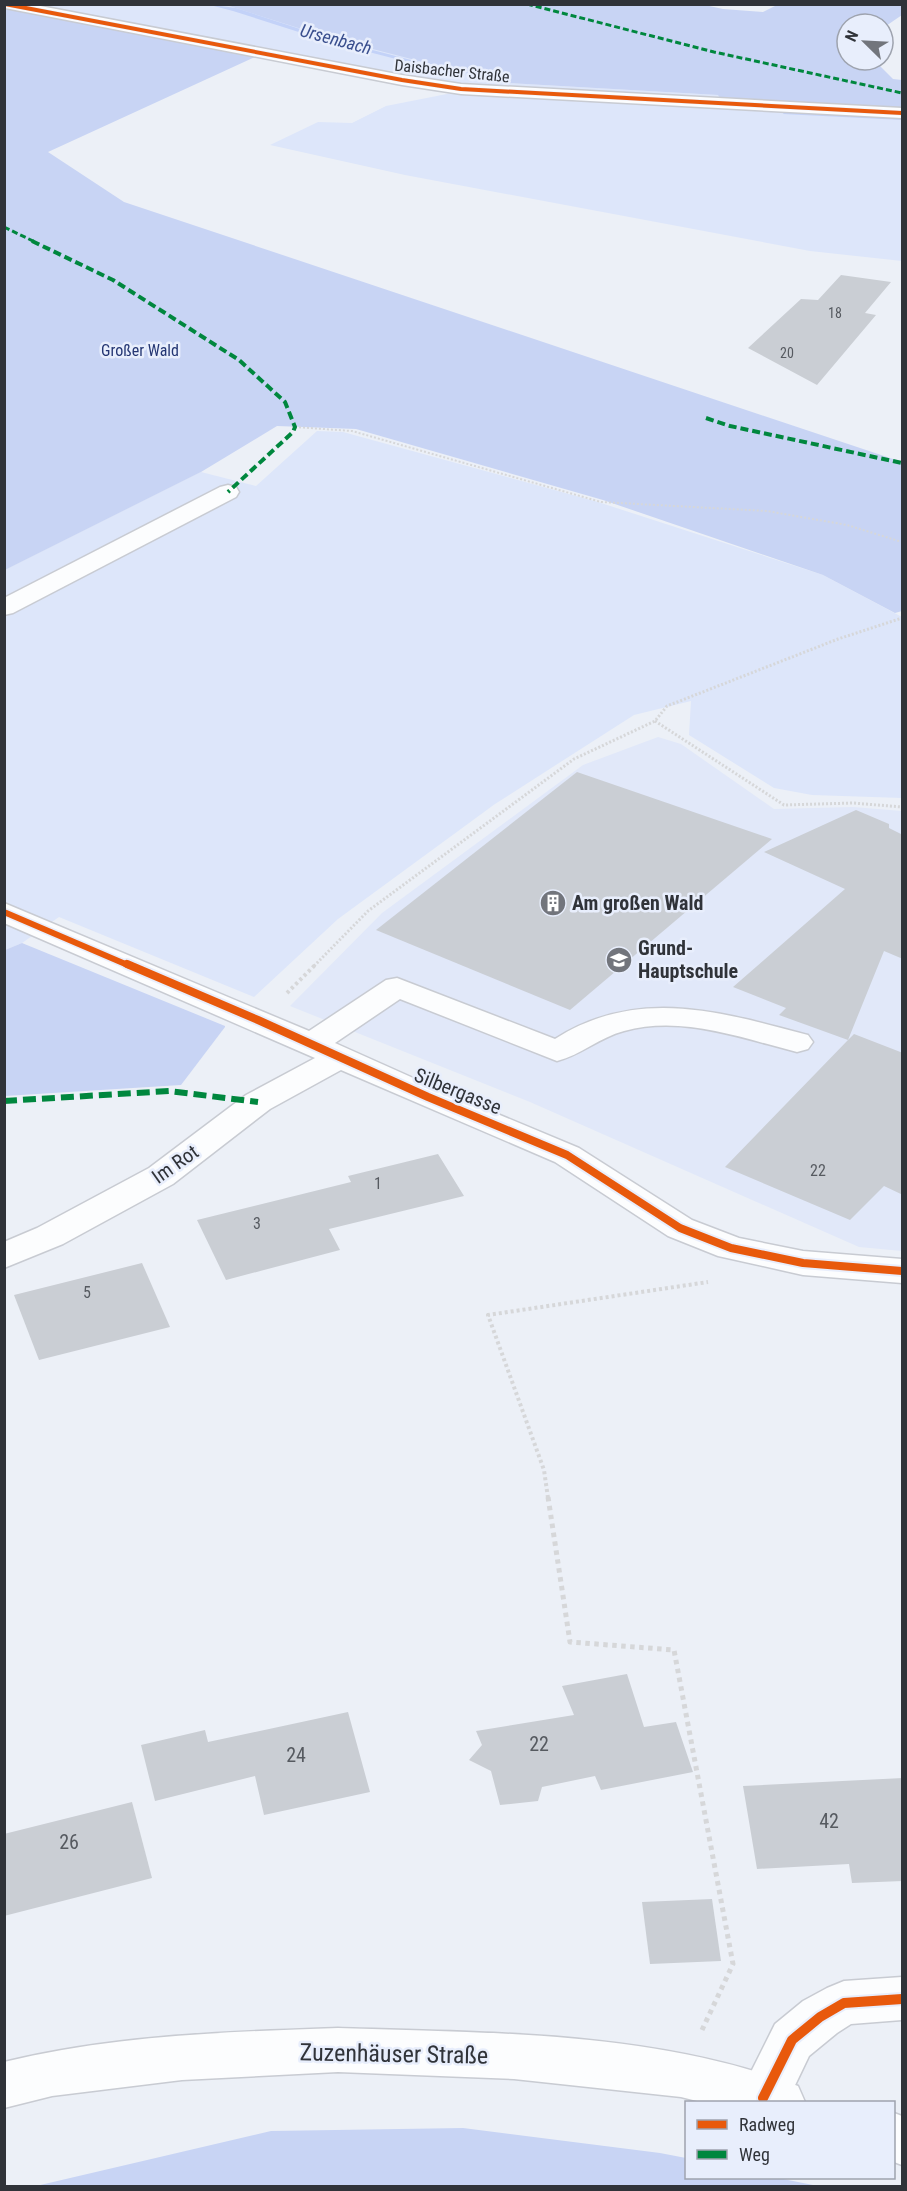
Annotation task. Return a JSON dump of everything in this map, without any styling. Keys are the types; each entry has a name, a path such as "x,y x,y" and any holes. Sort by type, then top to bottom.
{"street":[{"name":"Daisbacher Straße","path":"5,4 361,73 462,89 903,113"},
{"path":"4,608 228,492"},
{"name":"Silbergasse","path":"4,912 567,1155 680,1228 731,1248 803,1263 903,1271"},
{"name":"Im Rot","path":"4,1256 50,1236 161,1176 324,1052 397,987 557,1051 592,1030 643,1015 698,1017 797,1042"},
{"path":"772,2100 792,2040 820,2017 844,2003 903,1999"},
{"name":"Zuzenhäuser Straße","path":"4,2085 52,2073 182,2057 338,2050 514,2056 681,2074 772,2100"}],"path":[{"path":"295,427 352,431 601,501 767,511 847,525 903,542"},
{"path":"258,1020 368,911 574,759 655,721 668,706 838,639 903,618"},
{"path":"655,721 784,806 853,802 903,807"},
{"path":"681,2074 733,1964 674,1650 570,1642 544,1470 488,1315 718,1281"}],"shaded area":[{"path":"13,5 226,5 477,76 490,82 718,95 720,99 423,82"},
{"path":"457,92 902,119 902,261 810,251 405,175 270,145 318,122 352,123 386,106"},
{"path":"317,431 343,432 598,502 823,575 902,617 902,798 812,795 774,788 689,735 691,701 634,715 495,804 338,919 254,997 59,917 22,943 5,950 5,570 201,472 256,486"},
{"name":"Grund- Hauptschule","path":"658,737 681,744 774,809 853,807 902,811 902,1251 859,1247 530,1102 290,1006 382,913 583,765"}],"green space":[{"path":"700,4 723,9 763,12 779,4 902,5 902,15 895,20 895,12 835,12 835,72 886,72 893,79 902,80 902,110 720,99 718,95 490,82 477,76 330,38 226,5"},
{"name":"Großer Wald","path":"5,6 257,56 48,152 124,202 902,462 902,611 895,613 823,575 603,500 356,429 277,426 201,472 5,570"},
{"path":"22,943 225,1027 181,1085 5,1096 5,950"},
{"path":"463,2128 685,2158 685,2179 783,2179 818,2186 36,2186 271,2131"}],"building":[{"path":"841,275 891,282 865,313 876,315 817,385 748,348 801,299 818,300"},
{"name":"Am großen Wald","path":"577,772 772,839 570,1010 376,930"},
{"path":"856,810 889,824 889,828 903,835 903,959 884,951 848,1040 779,1015 786,1008 733,987 845,889 764,852"},
{"path":"854,1034 903,1053 903,1195 884,1186 850,1220 725,1167"},
{"path":"438,1154 464,1196 329,1229 340,1250 226,1280 197,1220 351,1182 348,1176"},
{"path":"142,1263 170,1327 39,1360 14,1295"},
{"path":"627,1674 644,1727 676,1722 693,1772 601,1790 595,1776 542,1787 538,1801 500,1805 491,1771 469,1760 482,1745 476,1731 574,1715 562,1686"},
{"path":"348,1712 370,1792 264,1815 255,1776 155,1801 141,1745 205,1730 208,1742"},
{"path":"903,1778 903,1881 852,1883 849,1864 757,1869 743,1786"},
{"path":"132,1802 152,1878 4,1916 4,1834"},
{"path":"712,1899 721,1961 650,1964 642,1902"}],"waterway":[{"name":"Ursenbach","path":"209,4 234,9 332,41 462,74"},
{"name":"Ursenbach","path":"786,112 902,118"}],"marked path":[{"path":"527,4 714,52 902,93"},
{"path":"4,227 113,280 239,360 285,402 295,427 293,432 228,492"},
{"path":"706,418 730,426 902,463"},
{"path":"4,1101 169,1091 258,1102"}],"cycle path":[{"path":"5,4 402,80 461,89 902,113"},
{"path":"4,912 258,1020 428,1097 567,1155 680,1228 731,1248 803,1263 902,1271"},
{"path":"763,2098 792,2040 820,2017 844,2003 902,1999"}],"place":[{"name":"Am großen Wald","path":"553,903"},
{"name":"Grund- Hauptschule","path":"619,960"}]}
